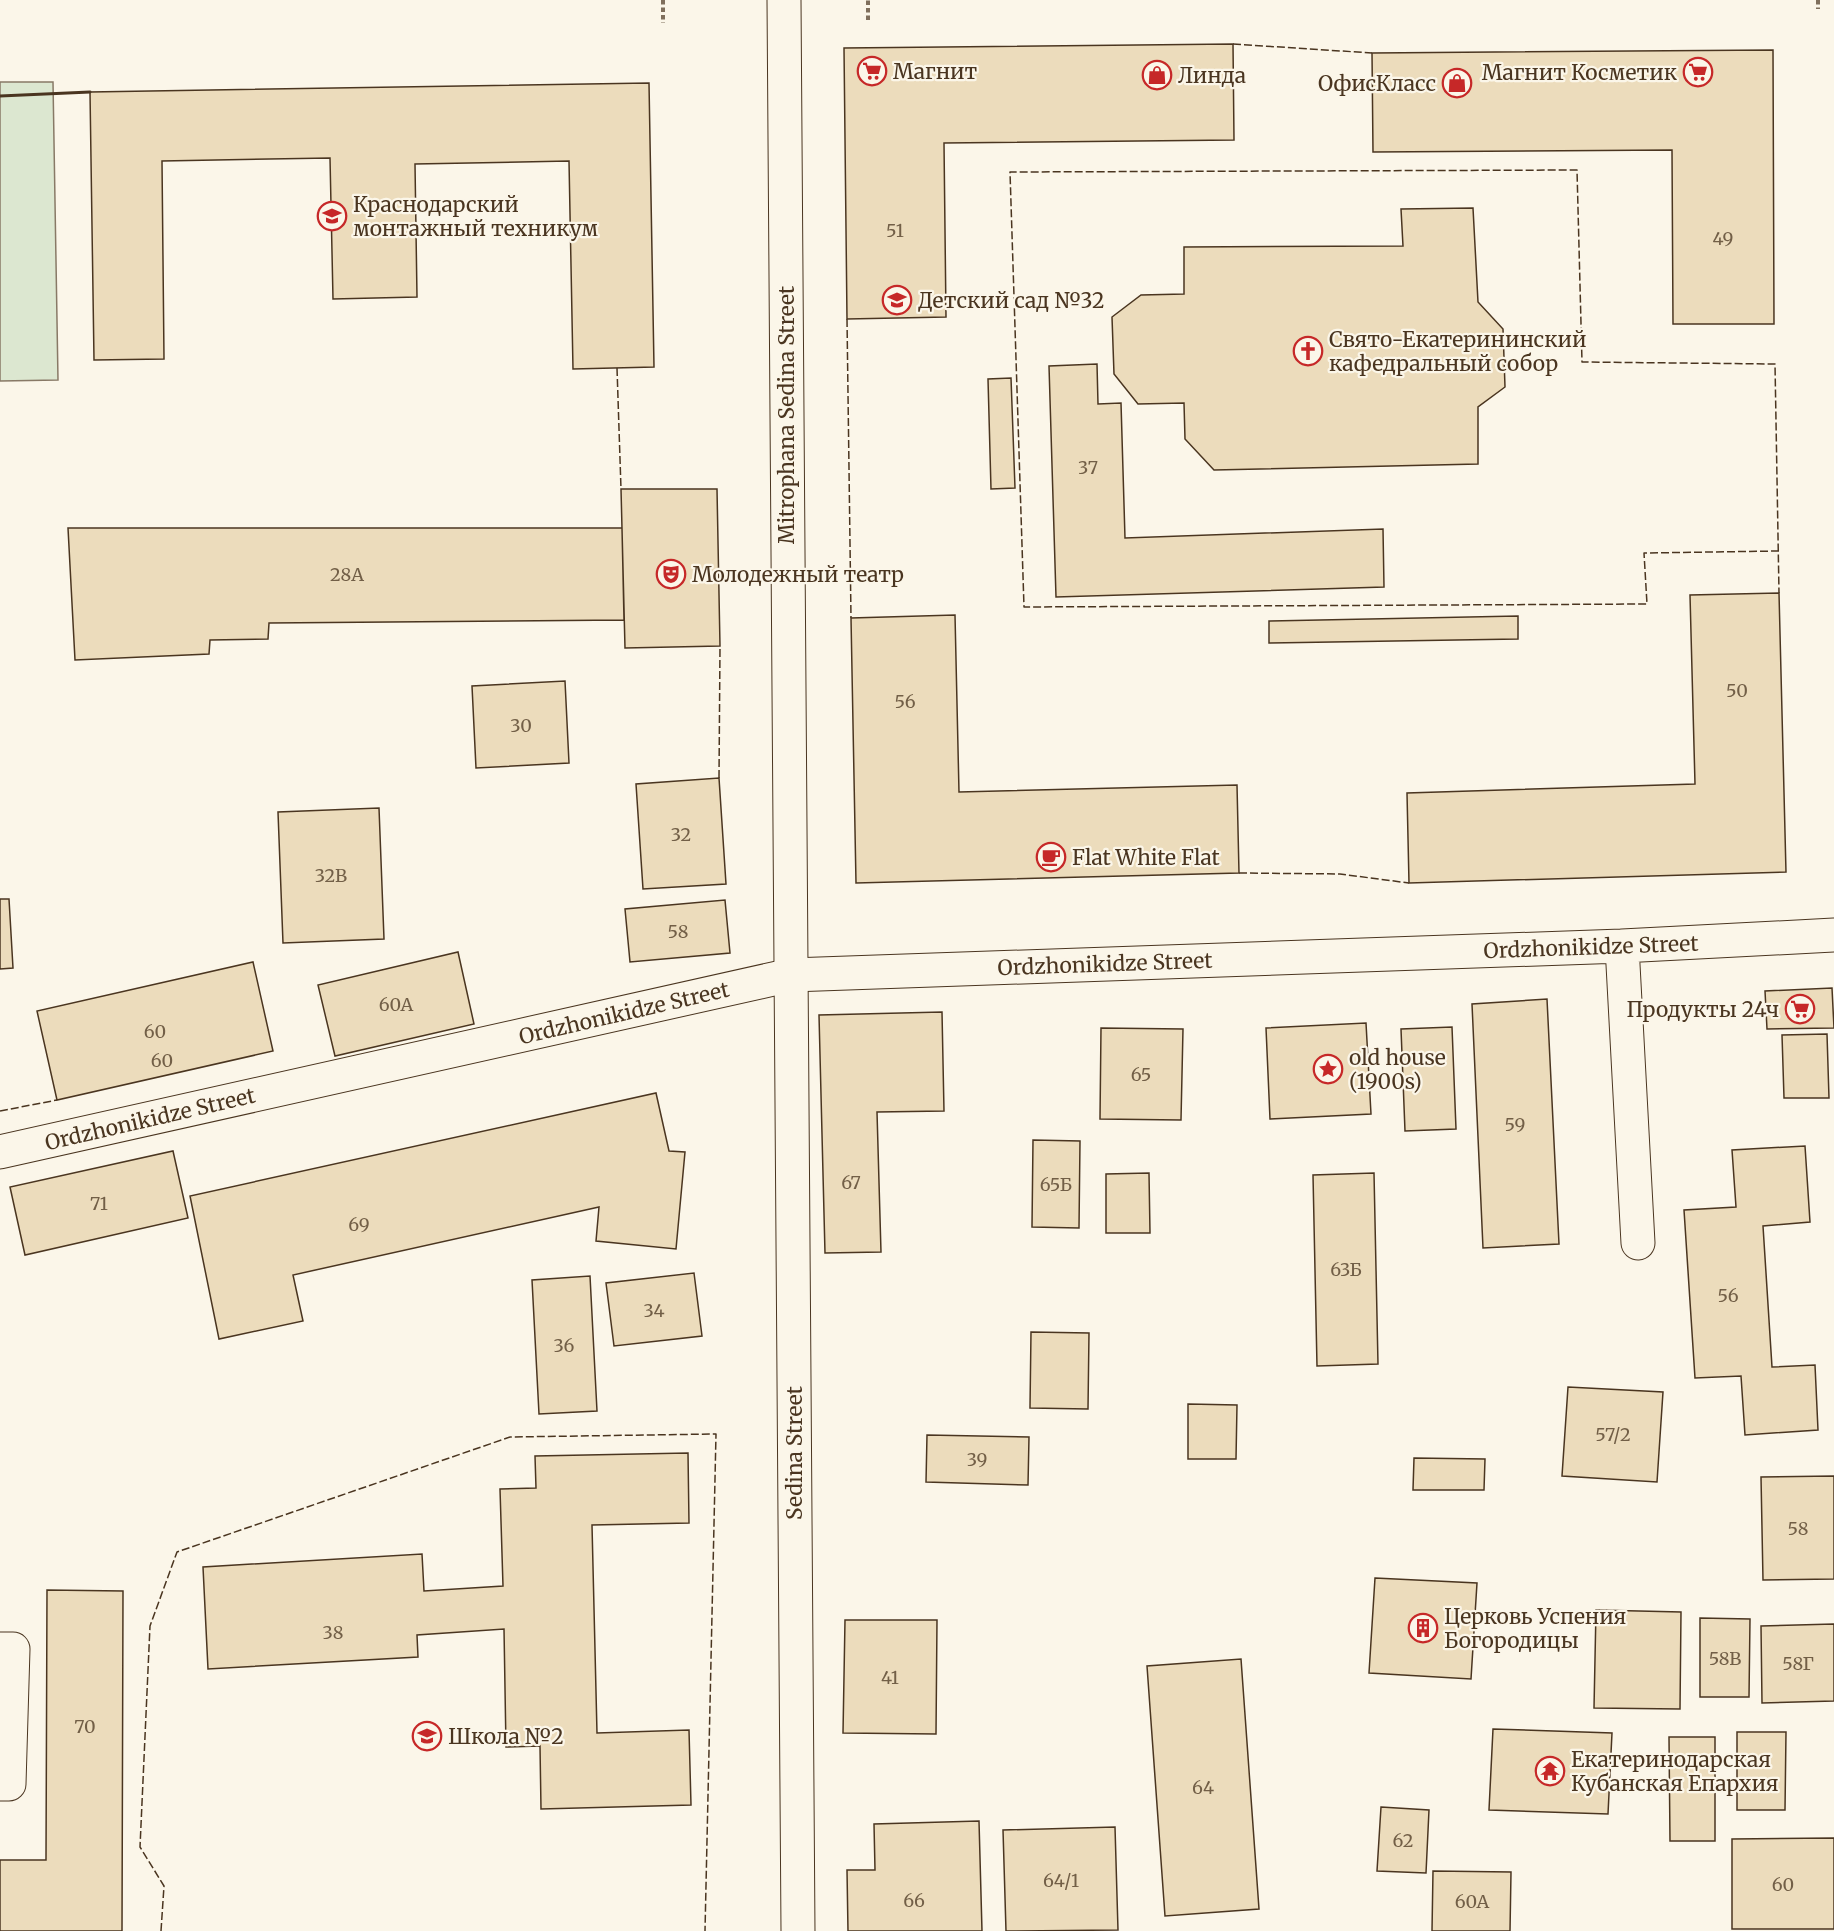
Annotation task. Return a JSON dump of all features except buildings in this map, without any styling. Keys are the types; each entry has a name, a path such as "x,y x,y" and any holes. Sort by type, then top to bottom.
{"main road":[{"name":"Mitrophana Sedina Street","path":"784,0 791,975"},
{"name":"Ordzhonikidze Street","path":"0,1152 791,975 1622,946 1834,935"},
{"path":"1622,946 1638,1243"},
{"name":"Sedina Street","path":"791,975 798,1931"},
{"path":"0,1649 12,1649 9,1784 0,1784"}],"path":[{"path":"663,0 663,23"},
{"path":"868,0 868,20"},
{"path":"1818,0 1818,9"}],"green space":[{"path":"0,82 53,82 58,380 0,381"}],"fence":[{"path":"1233,44 1372,53"},
{"path":"1779,551 1644,553 1647,604 1024,607 1010,172 1577,170 1582,362 1775,364 1779,593"},
{"path":"847,319 851,618"},
{"path":"617,368 621,489"},
{"path":"719,778 720,646"},
{"path":"1239,873 1340,874 1409,883"},
{"path":"0,1111 57,1100"},
{"path":"161,1931 164,1886 140,1847 150,1626 177,1552 510,1437 716,1434 705,1931"}],"wall":[{"path":"0,96 90,92"}],"place":[{"name":"Магнит","path":"872,71"},
{"name":"Магнит Косметик","path":"1698,72"},
{"name":"Линда","path":"1157,75"},
{"name":"ОфисКласс","path":"1457,83"},
{"name":"Краснодарский монтажный техникум","path":"332,216"},
{"name":"Детский сад №32","path":"897,300"},
{"name":"Свято-Екатерининский кафедральный собор","path":"1308,351"},
{"name":"Молодежный театр","path":"671,574"},
{"name":"Flat White Flat","path":"1051,857"},
{"name":"Продукты 24ч","path":"1800,1009"},
{"name":"old house (1900s)","path":"1328,1069"},
{"name":"Церковь Успения Богородицы","path":"1423,1628"},
{"name":"Школа №2","path":"427,1736"},
{"name":"Екатеринодарская Кубанская Епархия","path":"1550,1771"}]}
